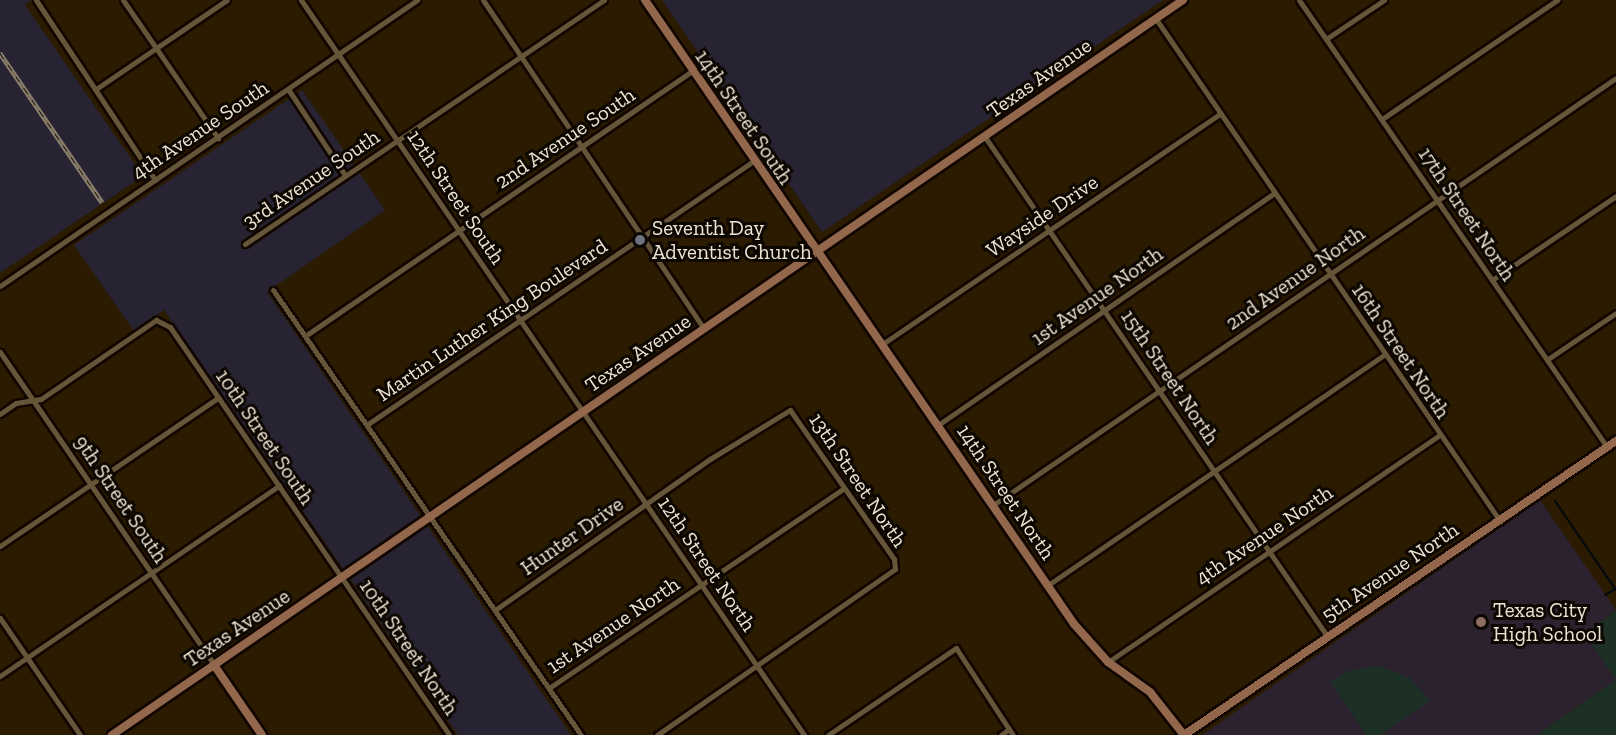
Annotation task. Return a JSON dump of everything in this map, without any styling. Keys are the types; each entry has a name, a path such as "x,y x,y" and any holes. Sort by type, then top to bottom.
{"street":[{"path":"123,0 218,138"},
{"path":"96,89 227,0"},
{"name":"12th Street South","path":"301,0 583,412"},
{"name":"4th Avenue South","path":"0,286 417,0"},
{"path":"483,0 645,235 704,329"},
{"name":"3rd Avenue South","path":"245,244 604,0"},
{"name":"14th Street South","path":"645,0 752,162 816,253"},
{"name":"Texas Avenue","path":"112,735 1183,0"},
{"name":"17th Street North","path":"1299,0 1607,447"},
{"path":"1326,39 1384,0"},
{"path":"1382,119 1557,0"},
{"path":"35,1 155,180"},
{"name":"16th Street North","path":"1156,19 1384,355 1500,521"},
{"name":"2nd Avenue South","path":"308,334 692,71"},
{"name":"2nd Avenue North","path":"993,505 1616,78"},
{"path":"288,89 345,175"},
{"name":"Wayside Drive","path":"881,345 1220,114"},
{"name":"15th Street North","path":"985,137 1327,636"},
{"name":"Martin Luther King Boulevard","path":"368,424 752,162"},
{"name":"1st Avenue North","path":"938,425 1274,193"},
{"path":"1492,280 1616,196"},
{"name":"14th Street North","path":"816,253 1048,585 1108,662 1150,692 1184,735"},
{"path":"273,291 308,334 581,735"},
{"path":"1548,359 1616,313"},
{"name":"10th Street South","path":"33,400 156,320 170,327 341,578"},
{"name":"9th Street South","path":"0,352 214,665"},
{"path":"1048,585 1384,355"},
{"path":"0,546 218,398"},
{"path":"0,414 33,400"},
{"name":"13th Street North","path":"757,666 893,570 894,559 789,411"},
{"name":"Hunter Drive","path":"495,609 646,504 789,411"},
{"name":"12th Street North","path":"583,412 804,735"},
{"name":"4th Avenue North","path":"1108,662 1439,435"},
{"name":"5th Avenue North","path":"1184,735 1616,441"},
{"path":"0,676 279,486"},
{"name":"1st Avenue North","path":"549,688 844,488"},
{"name":"10th Street North","path":"341,578 449,735"},
{"path":"0,618 80,735"},
{"path":"828,735 956,648 1011,732 1001,735"},
{"path":"214,665 262,735"},
{"path":"657,735 757,666"}],"shaded area":[{"path":"0,0 31,0 25,5 143,176 0,273"},
{"path":"662,0 1163,0 822,232"},
{"path":"302,90 385,210 267,292 571,735 458,735 164,310 134,331 74,245"},
{"name":"Texas City High School","path":"1540,500 1616,610 1585,633 1616,680 1536,735 1202,735"}],"green space":[{"path":"1616,611 1616,680 1584,633"},
{"path":"1379,666 1410,678 1430,701 1380,735 1366,735 1330,682 1349,671"},
{"path":"1616,680 1616,735 1536,735"}],"waterway":[{"path":"1555,501 1616,590"},
{"path":"1605,595 1615,589"}],"railway":[{"path":"0,53 102,202"}],"place":[{"name":"Seventh Day Adventist Church","path":"640,240"},
{"name":"Texas City High School","path":"1481,622"}]}
